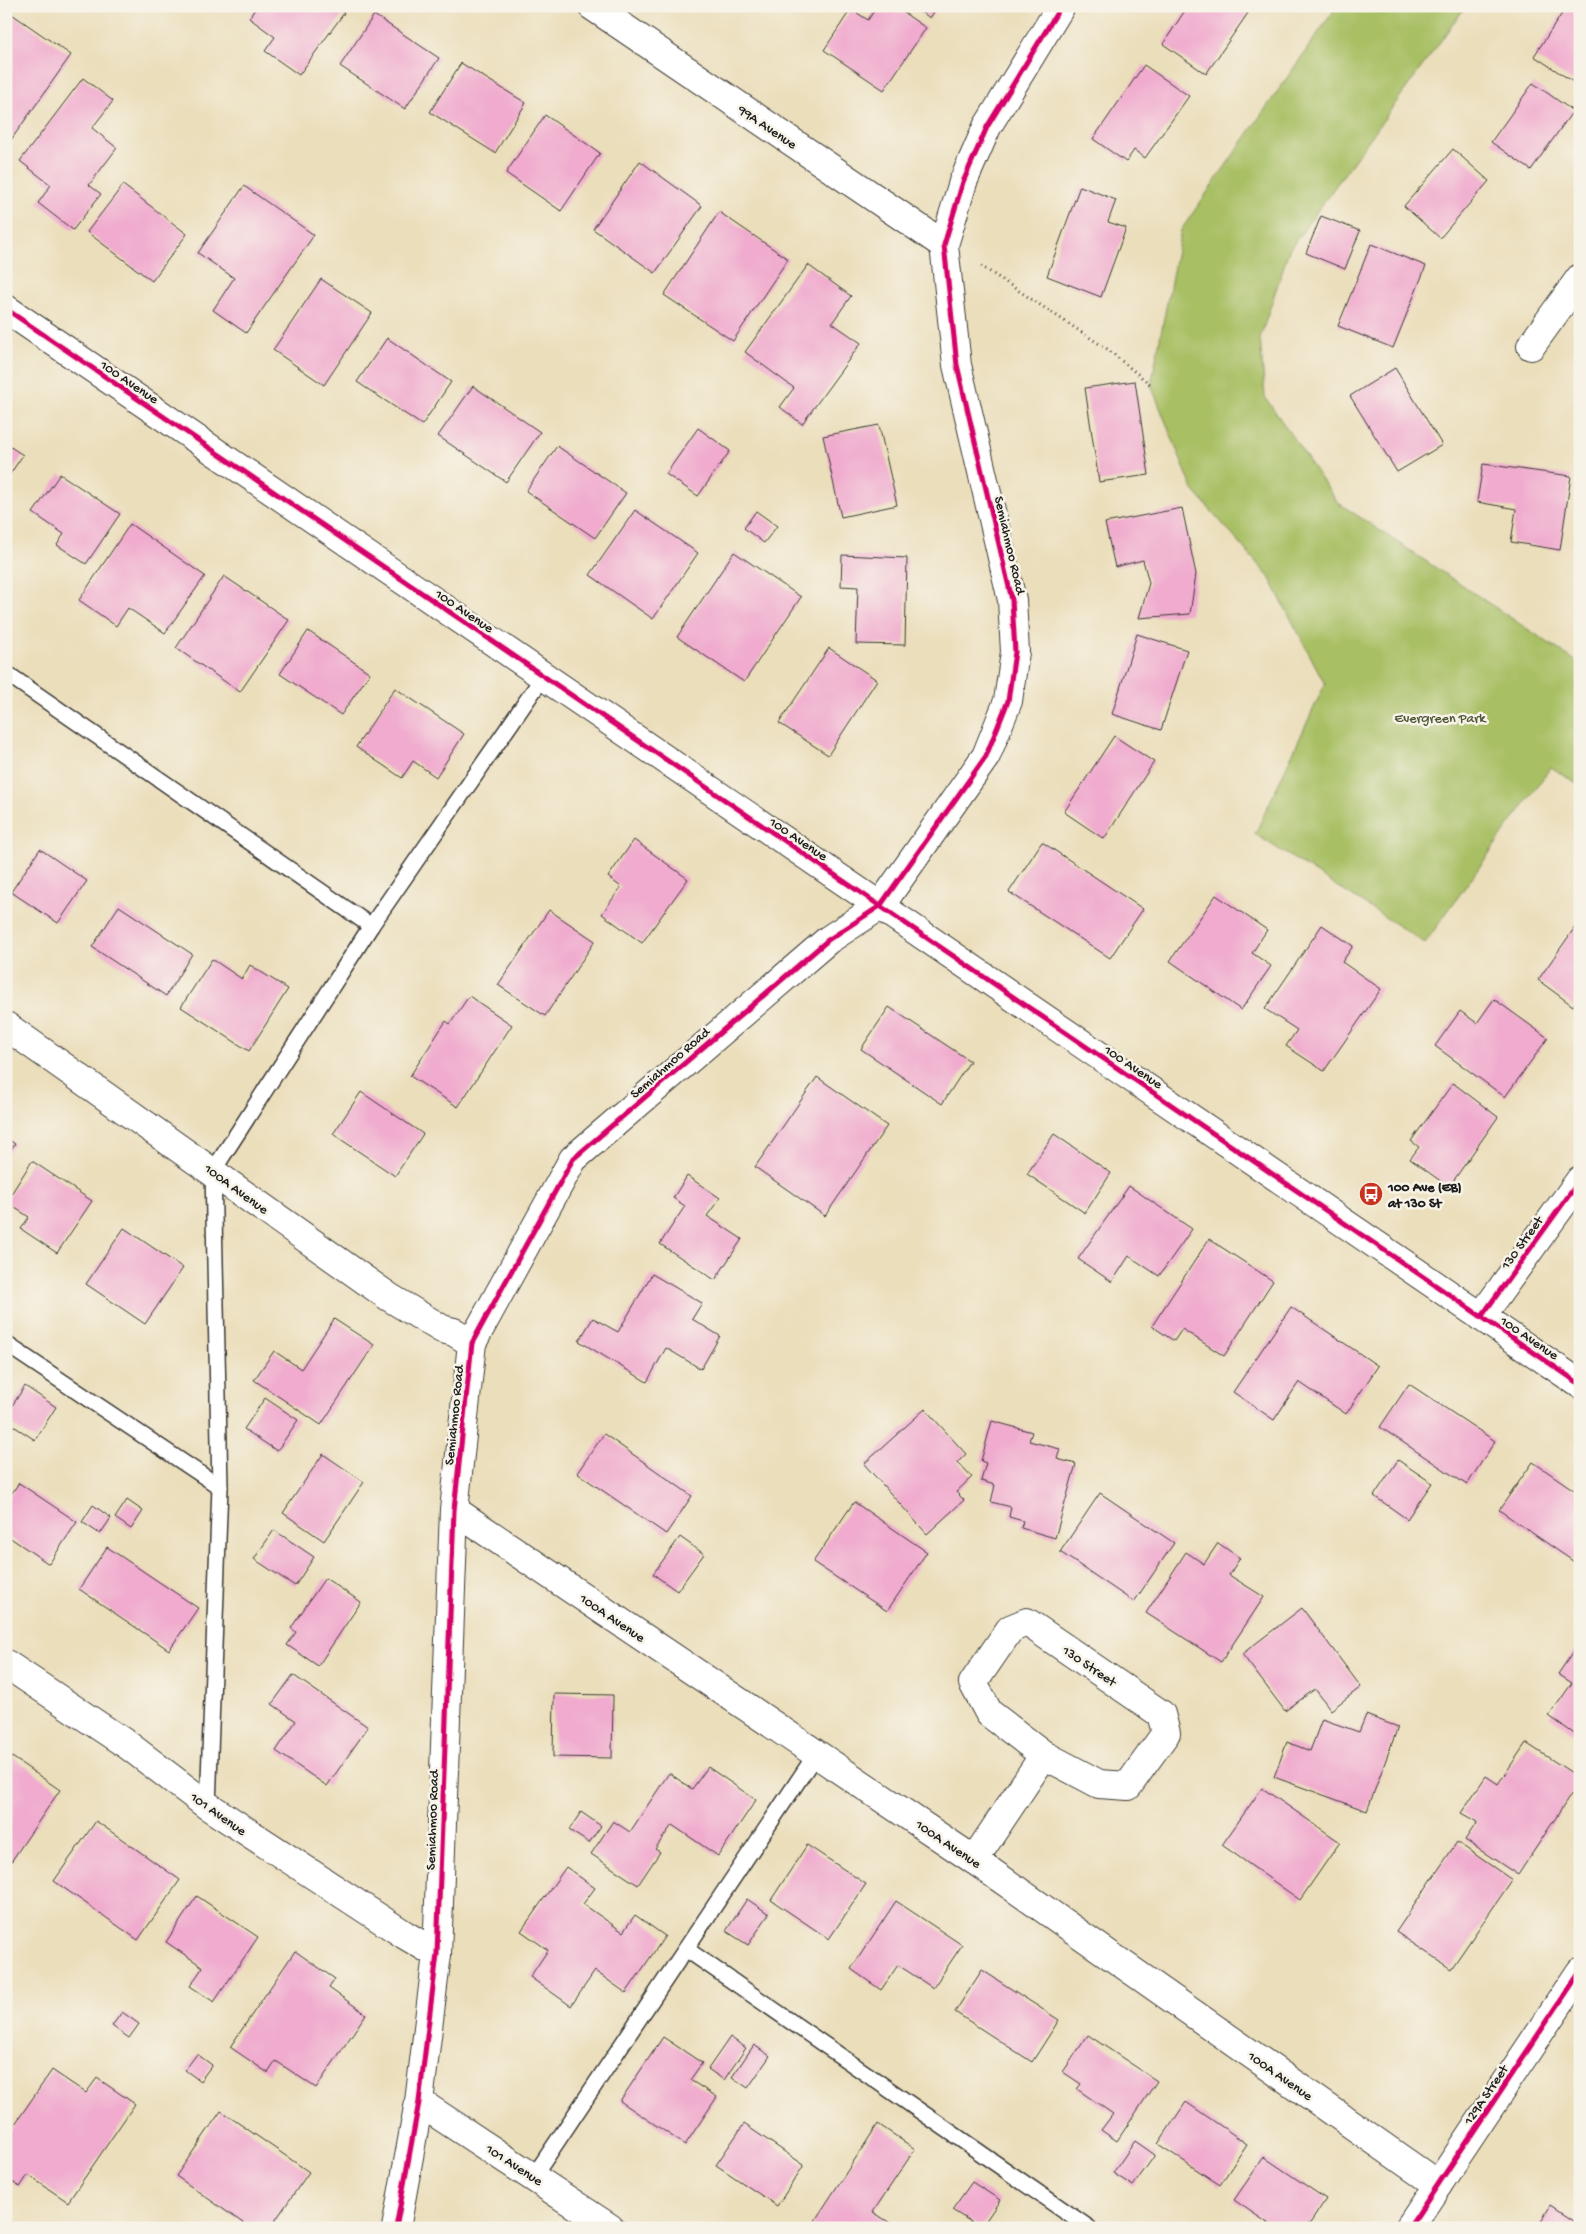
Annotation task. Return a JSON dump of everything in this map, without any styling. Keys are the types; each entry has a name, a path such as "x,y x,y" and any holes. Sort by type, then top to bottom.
{"street":[{"name":"99A Avenue","path":"592,6 944,245"},
{"name":"Semiahmoo Road","path":"396,2228 418,2102 437,1954 454,1510 472,1343 574,1159 828,940 880,906 986,756 1008,701 1015,652 1012,600 957,364 944,245 963,182 987,127 1061,6"},
{"path":"1531,346 1580,278"},
{"name":"100 Avenue","path":"6,309 1580,1384"},
{"name":"100A Avenue","path":"6,1026 389,1297 442,1329 454,1332 472,1343"},
{"name":"130 Street","path":"1481,1317 1580,1180"},
{"name":"100A Avenue","path":"454,1510 974,1860 1438,2184"},
{"name":"130 Street","path":"1027,1622 1161,1714 1166,1733 1128,1786 1099,1784 1044,1755 989,1713 973,1683 1010,1629 1027,1622"},
{"name":"101 Avenue","path":"6,1664 129,1746 208,1806 405,1936 437,1954"},
{"path":"974,1860 1044,1755"},
{"name":"129A Street","path":"1409,2228 1580,1972"},
{"name":"101 Avenue","path":"418,2102 534,2176 610,2228"}],"lane":[{"path":"6,672 371,926"},
{"path":"208,1806 220,1487 213,1171 371,926 543,677"},
{"path":"6,1344 220,1487"},
{"path":"534,2176 816,1754"},
{"path":"686,1949 1089,2228"}],"path":[{"path":"981,266 1107,349 1151,385"}],"green space":[{"name":"Evergreen Park","path":"1337,6 1466,6 1289,250 1260,338 1265,397 1337,502 1580,664 1580,786 1551,767 1425,943 1255,834 1325,684 1269,577 1193,490 1151,385 1181,230"}],"building":[{"path":"257,6 335,6 344,13 299,75 265,51 275,37 249,18"},
{"path":"877,6 894,6 926,28 884,90 824,50 851,9 868,20"},
{"path":"912,6 938,6 930,18"},
{"path":"1188,6 1239,6 1248,13 1206,74 1163,44"},
{"path":"1567,6 1580,6 1580,75 1575,83 1534,56"},
{"path":"6,10 71,55 6,147"},
{"path":"374,15 439,58 405,109 340,66"},
{"path":"461,63 526,103 495,153 430,112"},
{"path":"1144,65 1189,96 1145,158 1134,150 1126,162 1093,139"},
{"path":"83,78 113,101 92,128 117,148 89,185 101,194 73,230 38,203 51,185 20,161"},
{"path":"1533,83 1573,111 1531,170 1491,142"},
{"path":"545,115 600,153 561,211 506,173"},
{"path":"1453,149 1489,181 1440,238 1404,206"},
{"path":"640,161 702,206 655,273 593,229"},
{"path":"123,185 187,234 152,281 87,232"},
{"path":"244,186 314,235 246,333 213,310 234,278 198,253"},
{"path":"1080,186 1116,200 1108,222 1126,228 1101,297 1047,276"},
{"path":"719,212 788,259 733,341 664,295"},
{"path":"1321,216 1360,231 1345,269 1306,253"},
{"path":"1371,244 1426,266 1393,348 1338,326"},
{"path":"808,265 851,296 832,323 861,343 802,424 780,407 794,388 745,352"},
{"path":"321,279 372,313 324,385 273,350"},
{"path":"387,338 451,382 422,425 357,382"},
{"path":"1395,368 1442,445 1397,472 1350,396"},
{"path":"1135,381 1149,475 1099,482 1085,388"},
{"path":"473,386 540,432 506,482 438,436"},
{"path":"879,425 897,505 841,517 823,436"},
{"path":"698,428 730,451 698,496 666,474"},
{"path":"6,444 23,455 6,480"},
{"path":"557,446 626,493 595,538 526,491"},
{"path":"1483,464 1571,476 1560,550 1511,542 1516,509 1477,502"},
{"path":"60,474 120,514 86,564 57,545 64,534 33,513"},
{"path":"1182,508 1196,574 1190,614 1139,618 1149,583 1143,560 1115,567 1105,523"},
{"path":"635,510 698,553 653,619 590,575"},
{"path":"756,511 777,526 764,543 744,528"},
{"path":"130,524 205,576 165,633 128,608 116,626 79,600"},
{"path":"734,552 801,597 744,682 677,637"},
{"path":"842,555 907,558 905,645 856,644 858,587 841,586"},
{"path":"224,576 289,620 240,692 176,648"},
{"path":"308,631 370,673 341,715 280,674"},
{"path":"1137,634 1187,650 1161,730 1112,714"},
{"path":"829,648 877,680 828,755 779,723"},
{"path":"395,688 464,734 436,777 413,761 402,778 356,747"},
{"path":"1114,736 1154,762 1104,839 1064,812"},
{"path":"634,840 688,879 642,943 602,914 621,887 608,877"},
{"path":"1042,842 1143,909 1110,958 1009,892"},
{"path":"40,849 87,881 58,923 11,892"},
{"path":"1216,895 1267,930 1252,953 1271,966 1241,1010 1170,961"},
{"path":"119,906 192,954 166,996 92,947"},
{"path":"549,910 595,941 545,1016 498,985"},
{"path":"1322,925 1353,946 1342,962 1381,989 1324,1071 1286,1046 1297,1030 1265,1009"},
{"path":"1576,926 1580,929 1580,996 1573,1006 1538,980"},
{"path":"212,959 242,979 250,965 288,989 249,1051 181,1007"},
{"path":"469,996 512,1025 458,1107 410,1076 446,1021 450,1024"},
{"path":"1494,999 1548,1038 1505,1097 1435,1046 1460,1011 1477,1023"},
{"path":"889,1007 970,1061 942,1104 861,1049"},
{"path":"817,1077 887,1126 825,1216 755,1167"},
{"path":"1453,1083 1498,1117 1449,1187 1410,1159 1419,1147 1411,1141"},
{"path":"361,1092 423,1134 395,1176 333,1134"},
{"path":"1054,1134 1111,1173 1085,1213 1027,1174"},
{"path":"6,1138 15,1144 6,1156"},
{"path":"32,1161 92,1201 57,1253 21,1229 29,1217 6,1202"},
{"path":"687,1176 720,1198 707,1216 742,1239 715,1280 660,1244 685,1206 673,1198"},
{"path":"1129,1186 1192,1229 1159,1276 1129,1256 1112,1282 1078,1259"},
{"path":"124,1228 183,1268 145,1324 86,1284"},
{"path":"1209,1239 1273,1281 1224,1356 1182,1329 1174,1341 1152,1326"},
{"path":"652,1274 702,1303 692,1319 720,1336 701,1369 666,1348 647,1382 579,1341 593,1318 618,1332"},
{"path":"1291,1307 1378,1366 1346,1414 1299,1382 1274,1420 1233,1392"},
{"path":"334,1319 374,1345 321,1425 254,1380 274,1351 301,1369"},
{"path":"1409,1384 1495,1441 1467,1485 1380,1427"},
{"path":"25,1386 56,1407 35,1440 6,1421 6,1415"},
{"path":"265,1398 298,1420 277,1451 244,1429"},
{"path":"925,1409 966,1454 958,1462 972,1477 956,1492 964,1500 927,1534 864,1464"},
{"path":"992,1421 1032,1432 1029,1441 1060,1449 1057,1459 1076,1464 1055,1538 1021,1528 1023,1521 1009,1517 1011,1507 991,1502 995,1485 981,1481 986,1463 981,1461"},
{"path":"604,1434 692,1496 666,1534 577,1473"},
{"path":"323,1454 364,1482 324,1541 283,1513"},
{"path":"1398,1460 1432,1483 1407,1519 1374,1496"},
{"path":"1533,1462 1580,1494 1580,1566 1499,1510"},
{"path":"19,1483 77,1522 49,1564 6,1535 6,1501"},
{"path":"1100,1493 1174,1543 1134,1602 1060,1552"},
{"path":"127,1500 143,1511 131,1529 115,1518"},
{"path":"854,1502 927,1552 887,1611 813,1562"},
{"path":"93,1505 111,1518 100,1534 82,1522"},
{"path":"274,1530 314,1557 295,1586 254,1559"},
{"path":"680,1537 704,1554 677,1591 653,1574"},
{"path":"1218,1543 1240,1558 1229,1575 1264,1597 1221,1662 1146,1613 1186,1552 1204,1564"},
{"path":"107,1547 198,1608 169,1650 79,1589"},
{"path":"325,1578 361,1602 318,1666 287,1645 296,1632 291,1628"},
{"path":"1302,1608 1361,1687 1331,1710 1315,1689 1285,1711 1242,1654"},
{"path":"1580,1642 1580,1738 1549,1716 1572,1683 1558,1674"},
{"path":"293,1675 368,1727 327,1786 276,1751 296,1721 272,1704"},
{"path":"554,1694 613,1695 612,1758 553,1757"},
{"path":"1366,1715 1398,1727 1367,1811 1274,1777 1287,1742 1310,1751 1322,1719 1359,1732"},
{"path":"1526,1743 1580,1778 1580,1781 1518,1875 1465,1840 1477,1822 1461,1813 1486,1776 1498,1784"},
{"path":"12,1757 60,1790 6,1869 6,1765"},
{"path":"708,1767 756,1800 718,1856 672,1825 655,1849 660,1852 638,1885 591,1854 613,1821 630,1832 669,1773 692,1789"},
{"path":"1262,1788 1340,1842 1300,1900 1222,1845"},
{"path":"581,1812 601,1826 589,1843 569,1830"},
{"path":"96,1821 180,1880 138,1940 54,1881"},
{"path":"1457,1842 1512,1880 1451,1969 1396,1932"},
{"path":"807,1845 866,1884 829,1939 771,1900"},
{"path":"566,1867 595,1888 583,1904 623,1932 635,1915 665,1936 626,1993 595,1971 571,2006 530,1977 548,1950 521,1931"},
{"path":"197,1896 258,1937 214,2002 190,1986 203,1967 166,1942"},
{"path":"747,1899 769,1914 748,1945 726,1931"},
{"path":"896,1901 962,1945 933,1988 898,1965 881,1990 851,1969"},
{"path":"295,1951 335,1979 329,1988 366,2014 316,2088 276,2061 268,2073 230,2047"},
{"path":"982,1970 1059,2020 1032,2062 955,2012"},
{"path":"122,2012 139,2024 129,2038 112,2026"},
{"path":"1088,2035 1157,2081 1117,2141 1101,2130 1113,2114 1077,2089 1081,2084 1063,2072"},
{"path":"663,2037 702,2063 690,2080 717,2097 685,2145 620,2101"},
{"path":"730,2037 746,2048 724,2080 708,2069"},
{"path":"754,2045 770,2056 748,2088 732,2077"},
{"path":"197,2054 212,2065 200,2081 185,2070"},
{"path":"52,2070 86,2093 97,2078 135,2104 68,2202 28,2175 20,2187 6,2178 6,2137"},
{"path":"1186,2102 1247,2144 1220,2185 1158,2144"},
{"path":"221,2111 309,2172 270,2228 250,2228 176,2176"},
{"path":"744,2124 804,2165 777,2206 716,2165"},
{"path":"878,2124 915,2149 873,2212 898,2228 810,2228"},
{"path":"1135,2141 1155,2155 1133,2186 1113,2173"},
{"path":"1264,2157 1326,2199 1307,2228 1275,2228 1234,2200"},
{"path":"1580,2163 1580,2177 1574,2173"},
{"path":"972,2182 1000,2200 981,2228 952,2210"},
{"path":"1551,2206 1580,2225 1580,2228 1537,2228"}],"cycle path":[{"path":"396,2228 419,2102 437,1954 454,1510 472,1343 573,1159 828,940 880,906 986,756 1008,701 1015,652 1012,600 957,365 944,245 963,182 987,127 1061,6"},
{"path":"6,309 1580,1384"},
{"path":"1481,1317 1580,1180"},
{"path":"1409,2228 1580,1972"}],"place":[{"name":"100 Ave (EB) at 130 St","path":"1371,1194"}]}
